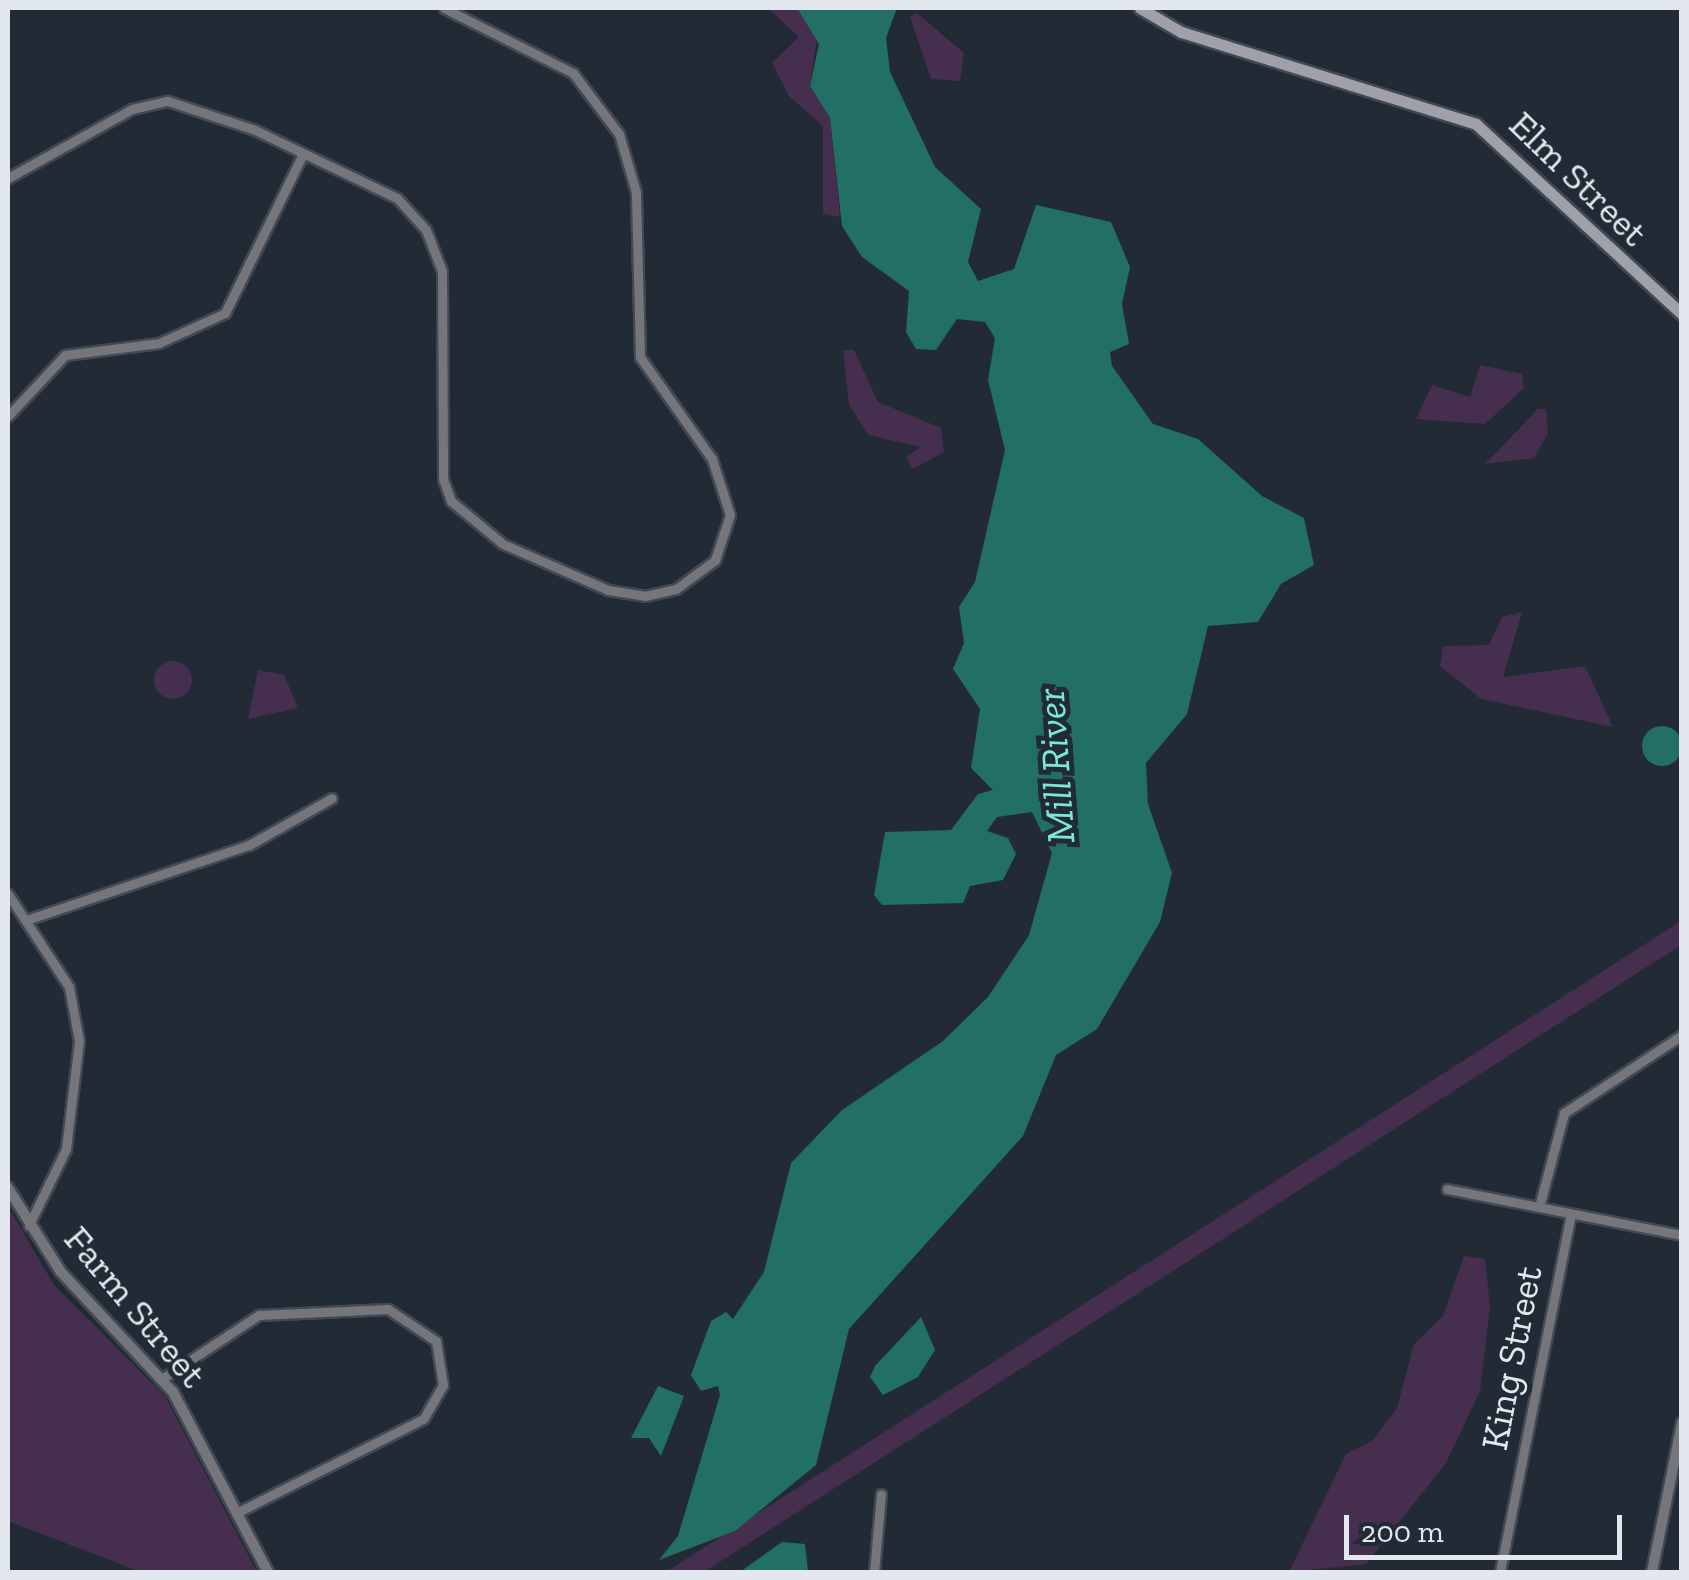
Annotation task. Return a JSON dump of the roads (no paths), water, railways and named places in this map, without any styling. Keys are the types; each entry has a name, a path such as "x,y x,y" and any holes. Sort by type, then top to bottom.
{"main road":[{"name":"Elm Street","path":"1140,8 1181,32 1476,124 1682,314"}],"street":[{"path":"8,178 132,109 168,100 303,154 397,198 435,248 443,479 465,519 503,544 626,594 676,589 714,560 728,526 726,490 640,357 633,325 636,192 618,134 573,73 444,8"},
{"path":"8,416 64,355 159,342 225,313 303,154"},
{"path":"29,919 249,846 332,798"},
{"path":"8,894 29,919 69,988 80,1060 66,1149 29,1225"},
{"path":"1540,1207 1564,1113 1682,1035"},
{"name":"Farm Street","path":"8,1188 29,1225 163,1378 268,1572"},
{"path":"1447,1189 1682,1235"},
{"name":"King Street","path":"1500,1572 1571,1214"},
{"path":"163,1378 259,1316 388,1309 436,1341 443,1386 423,1419 238,1512"},
{"path":"1652,1572 1676,1486 1682,1423"},
{"path":"874,1572 881,1494"}],"water":[{"name":"Mill River","path":"797,8 897,8 886,38 890,72 935,167 981,209 968,262 978,281 1014,269 1036,205 1111,222 1130,267 1122,304 1129,344 1110,352 1112,366 1153,424 1198,439 1262,496 1304,518 1314,565 1281,584 1258,622 1208,626 1187,714 1146,763 1148,804 1172,873 1160,922 1097,1029 1056,1055 1023,1136 849,1329 816,1465 735,1531 659,1560 678,1536 720,1395 718,1386 701,1391 691,1375 711,1321 726,1312 733,1319 764,1272 791,1163 842,1110 943,1041 988,997 1029,935 1052,853 1032,812 997,817 987,831 1008,838 1016,854 1003,880 970,886 963,903 882,905 874,895 885,832 951,830 978,794 993,790 971,768 980,709 953,669 964,643 959,607 975,582 1005,450 988,380 995,338 985,322 957,319 936,350 916,349 906,332 909,291 862,257 842,226 830,118 810,86 819,44"},
{"path":"1662,726 1676,732 1682,746 1676,760 1662,766 1648,760 1642,746 1648,732"},
{"path":"921,1317 935,1350 918,1377 883,1395 870,1377 875,1366"},
{"path":"658,1386 684,1396 661,1456 649,1438 631,1438"},
{"path":"782,1542 805,1544 808,1572 740,1572"}]}
